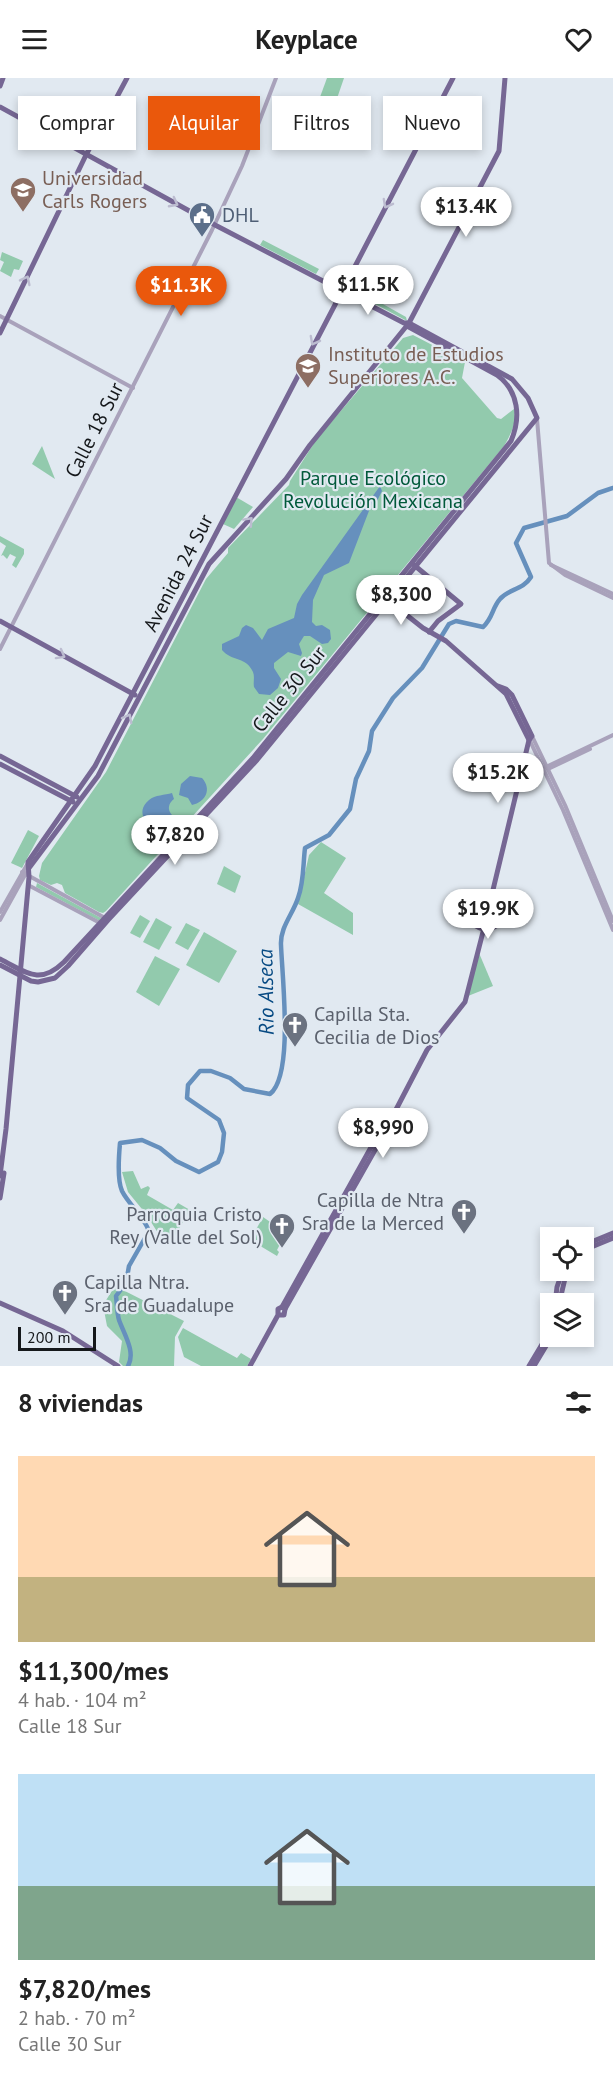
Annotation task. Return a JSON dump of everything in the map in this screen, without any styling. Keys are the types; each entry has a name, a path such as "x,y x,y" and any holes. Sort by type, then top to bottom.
{"main road":[{"path":"0,86 3,78"},
{"path":"0,333 86,155 127,78"},
{"name":"Avenida 24 Sur","path":"31,863 63,811 76,800 80,789 95,766 453,78"},
{"name":"Avenida 24 Sur","path":"31,863 76,800 101,770 209,564 286,479 334,414 402,333 499,151 505,78"},
{"path":"0,107 215,225 512,378 523,390 537,418"},
{"path":"406,324 499,377 508,386 513,396 518,412 516,429 518,434 524,434"},
{"path":"402,333 417,332"},
{"path":"513,396 516,391 523,390"},
{"name":"Calle 30 Sur","path":"21,973 31,981 38,982 55,978 103,921 257,760 386,598 537,418"},
{"name":"Calle 30 Sur","path":"414,565 508,444 516,429"},
{"path":"414,565 461,604 438,621 432,633"},
{"path":"386,598 446,641 500,688 512,695 530,737 490,893"},
{"path":"0,621 140,697"},
{"path":"0,756 65,790 76,800"},
{"path":"0,764 62,797 76,800"},
{"path":"65,790 80,789"},
{"path":"62,797 63,811"},
{"path":"0,1193 10,1129 31,863"},
{"path":"490,893 501,901 504,913 498,924 483,928 470,919 469,906 475,896 490,893"},
{"path":"251,1366 279,1316 277,1310 284,1308 386,1123 424,1048 462,1002 483,928"},
{"path":"0,958 21,973"},
{"path":"0,965 21,973"},
{"path":"0,1176 21,973"},
{"path":"594,1242 613,1236"},
{"path":"594,1245 613,1236"},
{"path":"0,1303 63,1331 118,1366"},
{"path":"529,1366 540,1347"},
{"path":"534,1366 545,1347"}],"street":[{"name":"Calle 18 Sur","path":"0,649 215,225 248,151 276,78"},
{"path":"0,316 133,388"},
{"path":"537,418 547,555 551,565 613,596"},
{"path":"546,769 613,736"},
{"path":"530,737 611,920 613,930"},
{"path":"28,879 103,921"},
{"path":"0,912 28,879"},
{"path":"0,920 28,879"}],"green space":[{"path":"327,78 344,78 338,96 320,96"},
{"path":"263,240 319,269 316,274 260,245"},
{"path":"2,252 23,261 19,270 14,269 11,277 0,271 4,262 0,260"},
{"path":"349,285 406,317 407,321 347,289"},
{"name":"Parque Ecológico Revolución Mexicana","path":"413,335 465,362 462,378 497,418 501,419 514,409 514,424 504,446 263,739 106,911 99,912 65,893 62,885 57,883 51,885 40,880 42,863 106,772 206,579 228,553 228,548 289,485 316,440 403,338"},
{"path":"42,446 55,479 32,464"},
{"path":"236,497 253,507 234,529 223,524"},
{"path":"0,536 24,549 24,554 16,568 12,565 16,557 10,554 7,559 1,556 6,546 0,542"},
{"path":"28,830 39,836 22,868 11,863"},
{"path":"321,842 346,858 324,893 353,913 353,935 298,904 309,855"},
{"path":"224,866 241,876 235,893 217,884"},
{"path":"37,883 101,918 100,921 36,887"},
{"path":"487,895 498,900 503,911 498,922 487,927 476,922 471,911 476,900"},
{"path":"140,915 150,921 140,938 130,933"},
{"path":"156,918 172,927 159,950 143,942"},
{"path":"186,923 200,930 188,950 175,943"},
{"path":"204,932 237,951 219,983 186,965"},
{"path":"479,953 493,986 468,996"},
{"path":"155,956 180,969 159,1006 136,992"},
{"path":"133,1171 141,1189 148,1186 150,1188 147,1195 173,1210 178,1203 190,1210 170,1244 163,1241 146,1214 128,1192 122,1172"},
{"path":"263,1217 286,1233 277,1250 279,1252 277,1256 250,1240"},
{"path":"115,1286 184,1321 175,1337 174,1366 123,1366 119,1362 122,1341 107,1326 103,1305"},
{"path":"183,1328 237,1358 241,1353 251,1359 247,1366 201,1366 184,1357 178,1337"}],"water":[{"path":"380,486 382,491 376,503 372,503 349,563 324,575 313,600 312,622 316,626 322,625 330,630 331,639 328,643 322,644 310,636 304,636 299,644 301,656 288,652 274,663 274,668 281,679 278,688 270,695 259,694 254,687 254,674 250,667 243,661 226,654 222,650 222,644 239,636 246,625 253,628 262,640 268,629 294,618 302,595"},
{"path":"190,776 202,778 207,786 204,798 192,805 188,798 179,795 181,784"},
{"path":"172,793 174,799 169,810 178,819 173,827 166,830 154,828 145,820 144,805 154,797"}],"waterway":[{"name":"Rio Alseca","path":"128,1366 130,1349 119,1320 116,1296 126,1283 129,1266 149,1231 120,1186 120,1143 142,1140 160,1148 176,1161 199,1172 218,1162 222,1152 224,1133 219,1120 187,1098 188,1085 200,1071 211,1071 230,1078 244,1089 270,1094 277,1083 282,1067 284,1047 281,938 300,892 305,848 329,835 350,809 356,779 369,751 372,731 393,698 422,668 449,624 456,621 483,627 500,599 524,585 531,577 516,543 524,528 567,516 598,493 613,488"}],"place":[{"name":"Universidad Carls Rogers","path":"23,213"},
{"name":"DHL","path":"202,238"},
{"name":"Instituto de Estudios Superiores A.C.","path":"308,389"},
{"name":"Capilla Sta. Cecilia de Dios","path":"295,1048"},
{"name":"Capilla de Ntra Sra de la Merced","path":"464,1235"},
{"name":"Parroquia Cristo Rey (Valle del Sol)","path":"282,1249"},
{"name":"Capilla Ntra. Sra de Guadalupe","path":"65,1316"}]}
